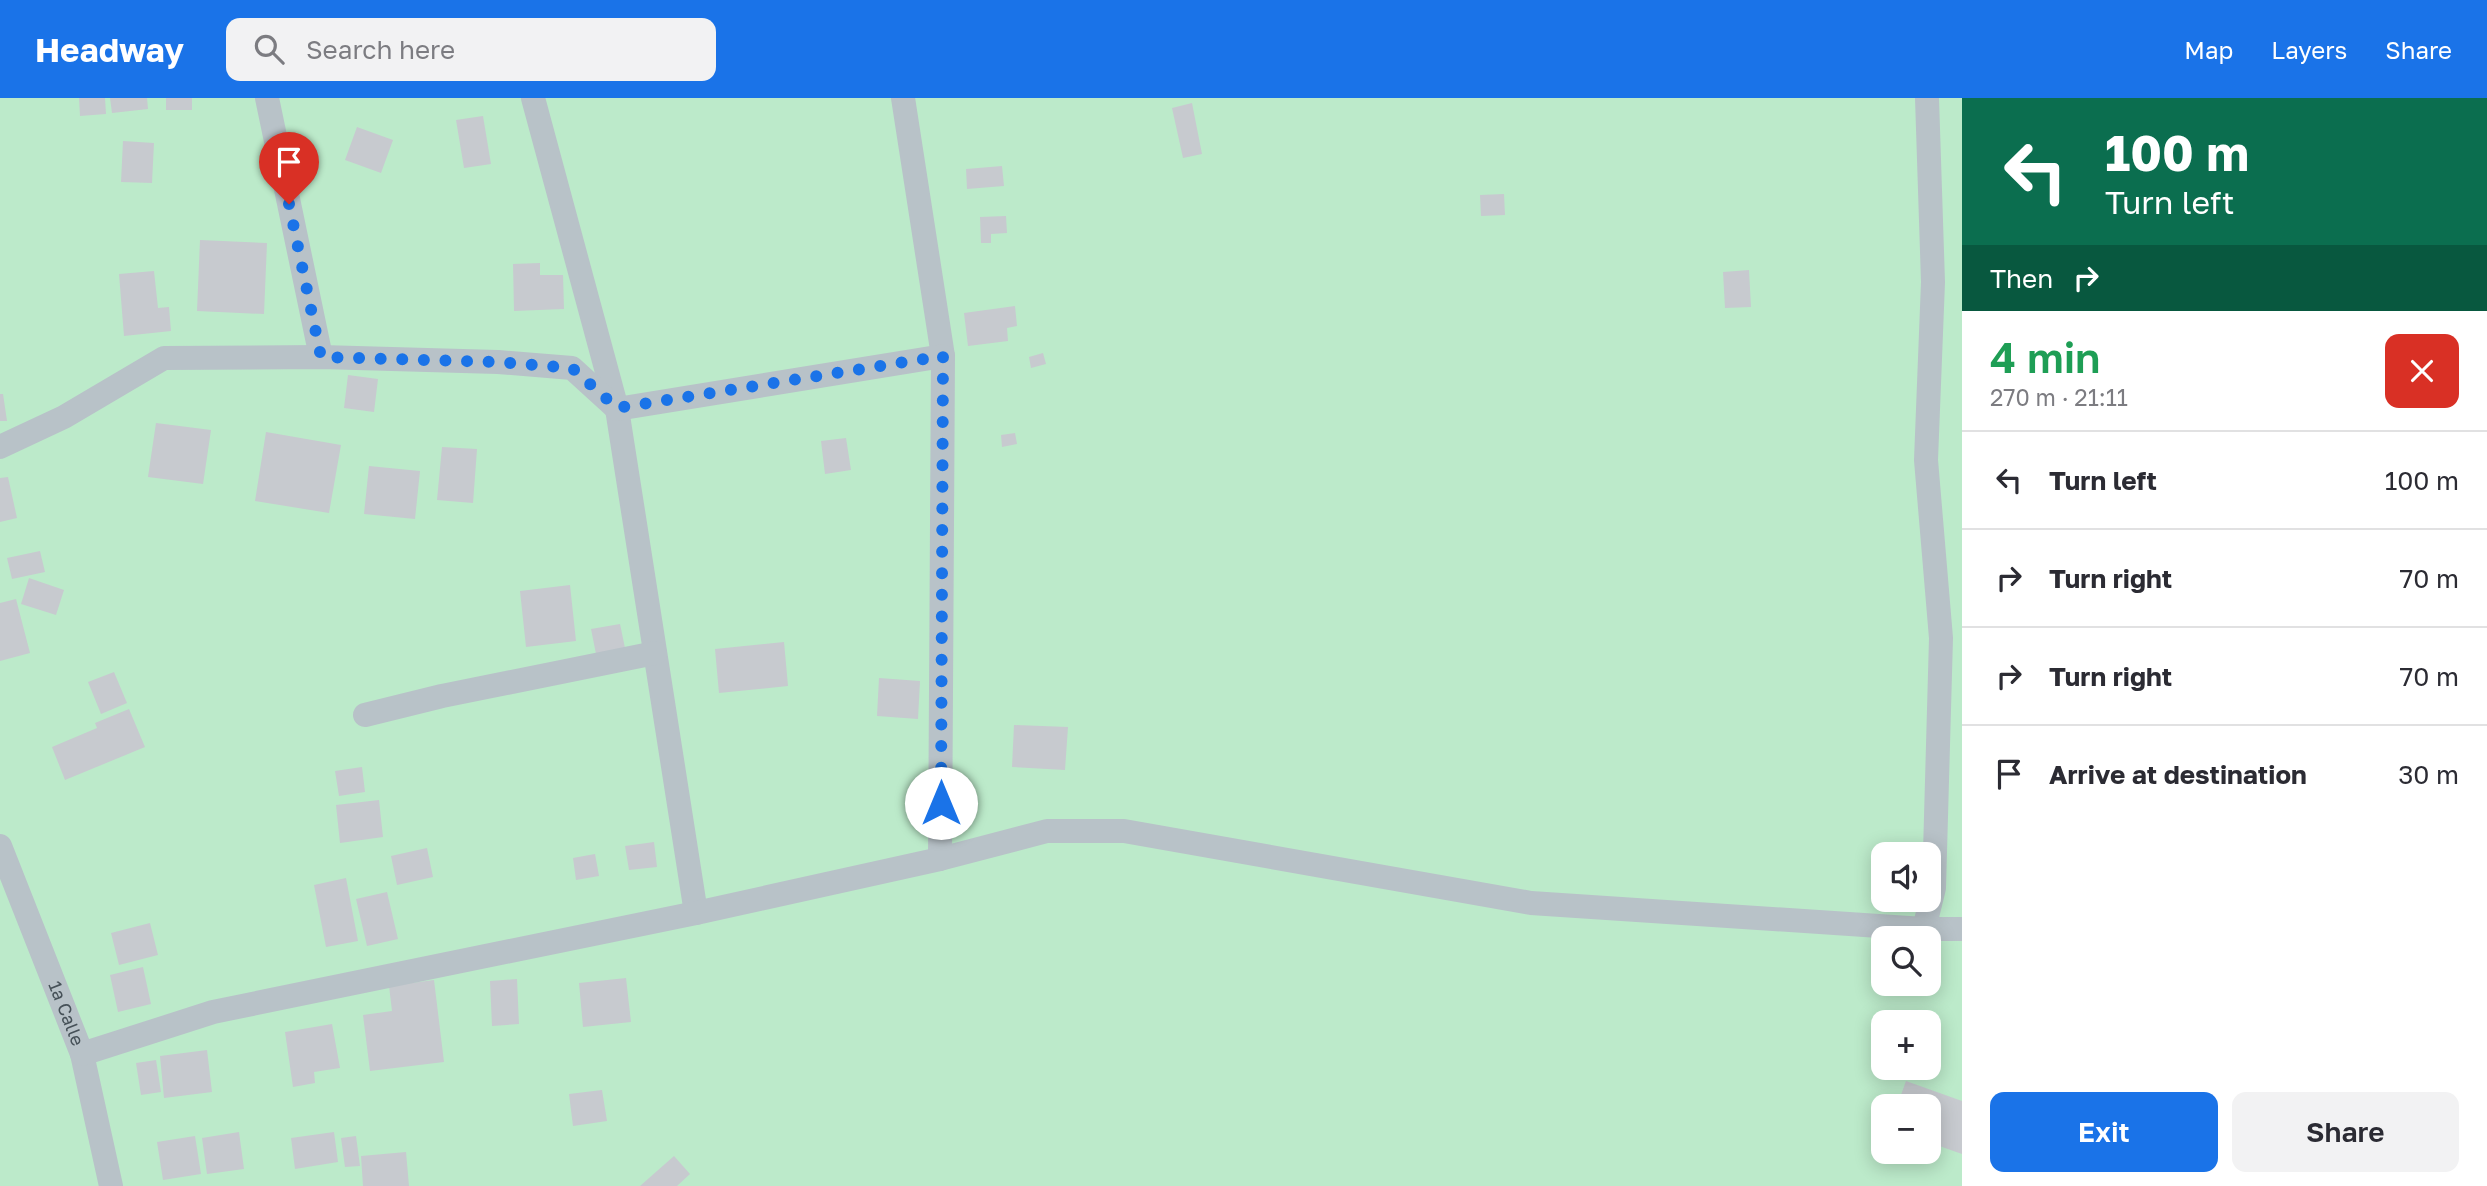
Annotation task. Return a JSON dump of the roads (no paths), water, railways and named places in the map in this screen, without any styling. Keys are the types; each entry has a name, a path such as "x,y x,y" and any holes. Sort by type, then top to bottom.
{"street":[{"path":"267,98 321,357"},
{"path":"533,98 617,408 696,913"},
{"path":"902,98 943,356 940,859"},
{"path":"1925,926 1934,888 1941,638 1926,460 1933,282 1927,98"},
{"path":"617,408 943,356"},
{"path":"0,447 64,417 164,358 321,357 498,362 572,368 617,408"},
{"path":"365,715 442,696 655,653"},
{"path":"82,1054 213,1012 696,913 940,859 1047,831 1124,831 1531,903 1879,926"},
{"name":"1a Calle","path":"0,846 82,1054 111,1186"},
{"path":"1941,929 1962,929"}]}
